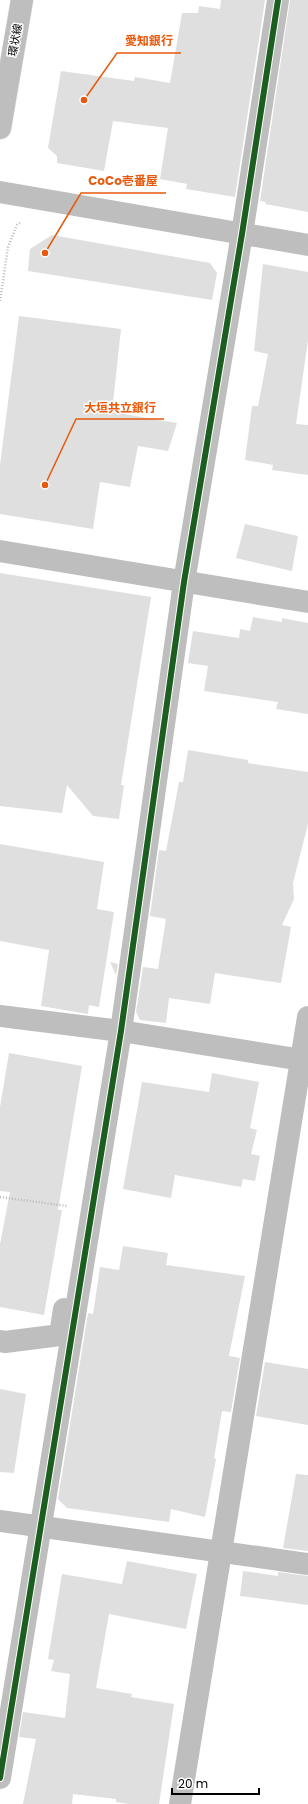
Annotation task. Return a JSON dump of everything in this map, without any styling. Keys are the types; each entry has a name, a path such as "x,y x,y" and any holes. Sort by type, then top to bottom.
{"street":[{"name":"環状線","path":"0,128 22,0"},
{"path":"0,1778 41,1527 184,582 242,234 278,0"},
{"path":"0,192 308,245"},
{"path":"0,551 308,602"},
{"path":"0,1016 116,1031 305,1060"},
{"path":"180,1804 220,1552 305,1060 308,1017"},
{"path":"0,1341 5,1342 60,1335 81,1208 116,1031"},
{"path":"0,1521 308,1564"}],"path":[{"path":"0,301 8,247 17,225 25,221"},
{"path":"0,1196 81,1208"}],"building":[{"path":"221,0 265,0 235,197 186,189 187,184 160,179 168,128 113,121 104,171 57,163 57,156 48,148 61,71 134,81 135,77 170,83 182,13 198,13 199,6 220,9"},
{"path":"290,0 308,0 308,212 265,204 266,202 260,201"},
{"path":"52,235 210,263 217,273 212,300 28,271 30,249"},
{"path":"263,264 308,272 308,340 296,424 308,425 308,475 272,470 273,465 245,460 252,406 258,406 268,354 254,351"},
{"path":"19,316 121,329 112,412 177,423 168,451 138,446 130,487 100,482 93,529 0,514 0,465"},
{"path":"245,524 298,536 292,571 236,558"},
{"path":"0,573 151,597 121,785 124,785 119,819 93,816 67,785 62,813 0,806"},
{"path":"253,617 282,622 282,618 308,623 308,714 276,709 278,702 204,691 208,666 188,663 193,631 239,638 240,629 250,631"},
{"path":"188,750 248,760 248,763 308,772 308,824 293,883 294,899 282,925 291,927 281,983 215,973 210,1004 169,998 166,1023 140,1020 136,1012 143,967 158,969 166,919 150,916 159,850 166,851 179,782 183,782"},
{"path":"0,844 104,862 97,909 114,912 99,1007 89,1005 88,1014 41,1006 49,950 0,941"},
{"path":"110,962 118,964 116,975"},
{"path":"9,1053 82,1066 58,1210 62,1210 44,1315 0,1307 0,1244 10,1192 0,1191 0,1107"},
{"path":"212,1073 259,1082 250,1128 257,1130 251,1154 260,1156 255,1181 243,1179 241,1187 175,1175 171,1198 123,1189 142,1082 209,1092"},
{"path":"123,1246 168,1253 166,1265 245,1276 229,1356 240,1358 231,1412 222,1411 214,1458 216,1459 205,1517 171,1509 169,1522 67,1508 58,1499 88,1313 93,1314 100,1267 119,1270"},
{"path":"265,1362 308,1369 308,1425 256,1416"},
{"path":"0,1389 26,1394 14,1473 0,1472"},
{"path":"296,1474 308,1475 308,1551 283,1548"},
{"path":"127,1561 197,1574 186,1629 109,1614 96,1688 132,1694 131,1697 174,1704 159,1804 129,1804 116,1802 116,1799 73,1794 72,1804 23,1804 36,1739 19,1737 23,1712 65,1718 70,1674 51,1671 54,1660 48,1659 62,1574 122,1584"},
{"path":"243,1571 278,1576 278,1572 308,1576 308,1605 240,1596"}],"cycle path":[{"path":"0,1778 121,1031 184,582 242,234 278,0"}],"place":[{"name":"愛知銀行","path":"84,100"},
{"name":"CoCo壱番屋","path":"45,253"},
{"name":"大垣共立銀行","path":"45,485"}]}
